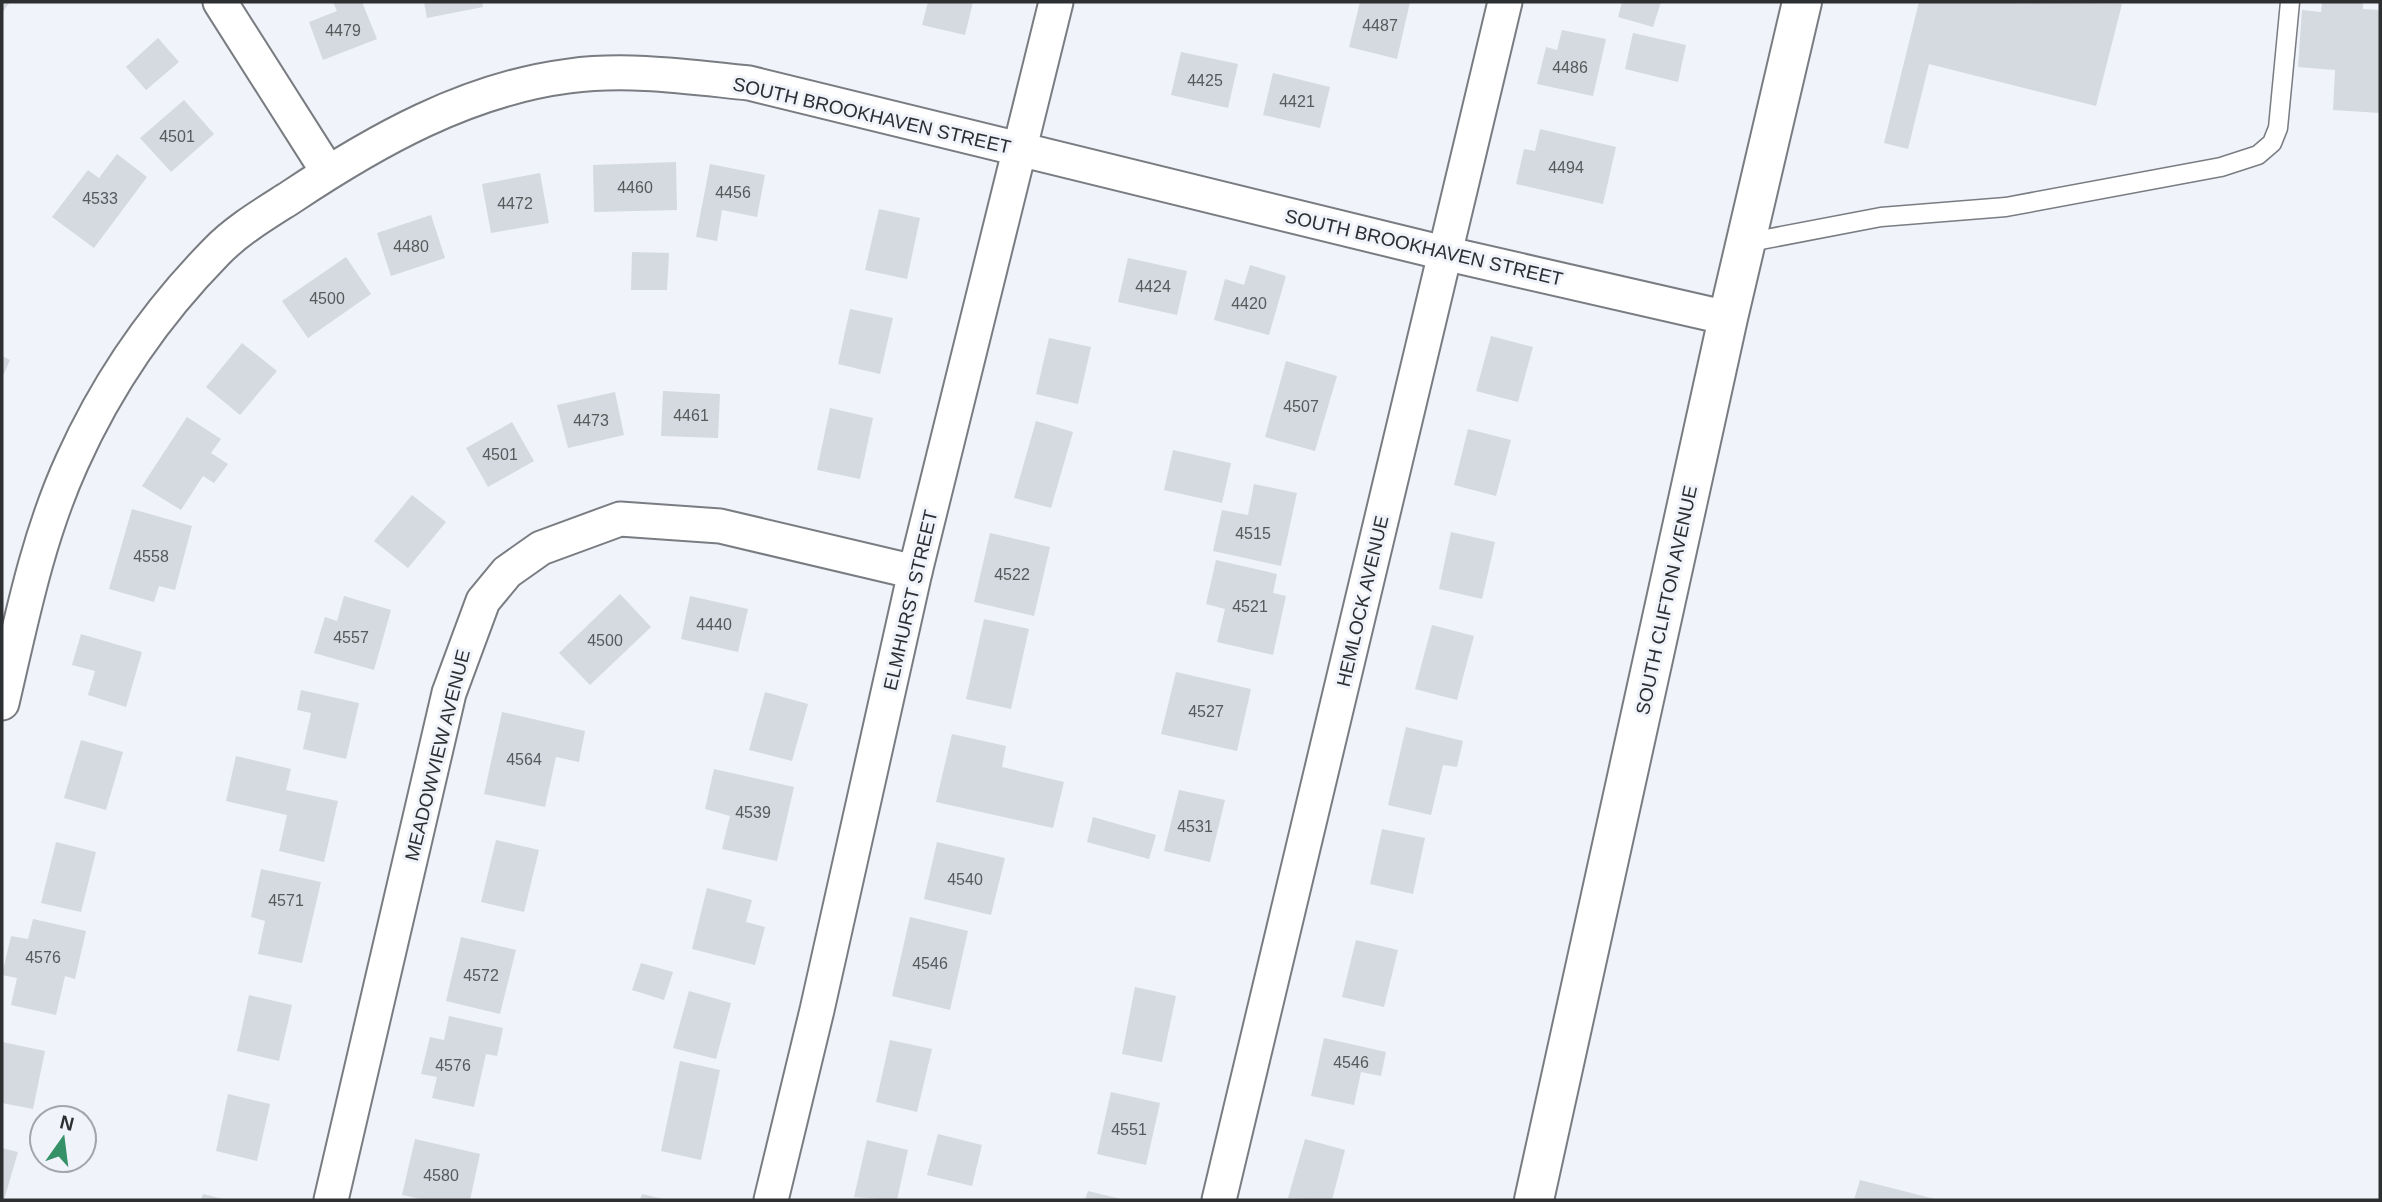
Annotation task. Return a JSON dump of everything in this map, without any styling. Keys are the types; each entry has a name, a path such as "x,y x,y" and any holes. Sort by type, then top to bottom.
{"street":[{"path":"220,2 328,172"},
{"name":"ELMHURST STREET","path":"771,1200 812,1031 915,572 1022,151 1056,2"},
{"name":"HEMLOCK AVENUE","path":"1220,1200 1505,2"},
{"name":"SOUTH CLIFTON AVENUE","path":"1534,1200 1728,318 1802,2"},
{"name":"SOUTH BROOKHAVEN STREET","path":"2,703 48,522 72,462 117,376 155,322 218,250 328,172 405,127 482,96 568,76 659,73 748,82 1444,253 1728,318"},
{"name":"MEADOWVIEW AVENUE","path":"331,1200 449,693 483,601 507,572 541,548 620,519 720,526 915,572"}],"lane":[{"path":"1745,243 1881,217 2006,206 2221,167 2258,155 2272,144 2278,128 2290,2"}],"building":[{"path":"2,2 10,2 2,13"},
{"path":"333,2 362,2 377,39 323,60 309,22 337,11"},
{"path":"424,2 482,2 483,7 427,18"},
{"path":"928,2 973,2 965,35 922,25"},
{"path":"1360,2 1410,2 1397,59 1349,47"},
{"path":"1622,2 1661,2 1653,27 1618,17"},
{"path":"1919,2 2122,4 2096,106 1929,64 1908,149 1884,143"},
{"path":"2322,2 2363,2 2363,9 2380,10 2380,113 2333,110 2335,70 2298,67 2302,10 2321,12"},
{"path":"1562,30 1606,39 1593,96 1537,84 1546,47 1557,50"},
{"path":"1633,33 1686,45 1678,82 1625,69"},
{"path":"158,38 179,62 146,90 126,67"},
{"path":"1181,52 1238,64 1228,108 1171,95"},
{"path":"1273,73 1330,87 1320,128 1263,115"},
{"path":"184,100 214,134 171,172 140,138"},
{"path":"1540,129 1616,147 1603,204 1516,184 1524,149 1535,151"},
{"path":"117,154 147,177 94,248 52,217 88,170 99,178"},
{"path":"676,162 677,210 594,212 593,165"},
{"path":"710,164 765,175 757,217 722,210 717,241 696,237"},
{"path":"540,173 549,223 491,233 482,184"},
{"path":"879,209 920,218 907,279 865,270"},
{"path":"431,215 445,258 391,276 377,233"},
{"path":"632,252 669,253 667,290 631,290"},
{"path":"346,257 371,294 308,338 282,301"},
{"path":"1128,258 1187,271 1177,315 1118,302"},
{"path":"1250,265 1286,276 1269,335 1214,320 1225,279 1244,285"},
{"path":"850,309 893,318 880,374 838,364"},
{"path":"1491,336 1533,347 1518,402 1476,391"},
{"path":"1049,338 1091,347 1078,404 1036,394"},
{"path":"242,343 277,371 240,415 206,387"},
{"path":"2,356 10,360 2,378"},
{"path":"1286,361 1337,376 1315,451 1265,437"},
{"path":"663,391 720,394 718,438 661,436"},
{"path":"615,392 624,435 568,448 557,405"},
{"path":"830,408 873,418 860,479 817,470"},
{"path":"187,417 221,439 211,453 228,464 214,483 203,476 181,510 142,486"},
{"path":"1036,421 1073,432 1051,508 1014,498"},
{"path":"512,422 534,461 488,487 466,448"},
{"path":"1468,429 1511,440 1496,496 1454,485"},
{"path":"1173,450 1231,463 1222,503 1164,490"},
{"path":"1254,484 1297,493 1281,566 1213,551 1222,510 1248,515"},
{"path":"412,495 446,522 408,568 374,541"},
{"path":"132,509 192,526 175,590 159,586 154,602 109,589"},
{"path":"1451,532 1495,542 1482,599 1439,589"},
{"path":"990,533 1050,547 1034,616 974,602"},
{"path":"1216,560 1277,574 1273,593 1286,596 1273,655 1217,642 1225,609 1206,604"},
{"path":"620,594 651,627 590,685 559,653"},
{"path":"344,596 391,610 374,670 314,653 325,617 337,621"},
{"path":"690,596 748,609 738,652 681,639"},
{"path":"984,619 1029,629 1011,709 966,699"},
{"path":"1432,625 1474,636 1457,700 1415,689"},
{"path":"81,634 142,652 126,707 88,695 95,671 72,665"},
{"path":"1176,672 1251,689 1237,751 1161,734"},
{"path":"301,690 359,703 346,759 303,749 311,713 297,710"},
{"path":"765,692 808,704 792,761 749,750"},
{"path":"502,712 585,731 579,762 556,757 545,807 484,794"},
{"path":"1406,727 1463,741 1457,767 1443,765 1431,815 1388,805"},
{"path":"952,734 1006,746 1002,767 1064,782 1053,828 936,802"},
{"path":"81,740 123,752 106,810 64,798"},
{"path":"236,756 291,769 286,790 338,801 324,862 279,851 287,815 226,801"},
{"path":"714,769 794,787 777,861 722,849 730,816 705,809"},
{"path":"1179,790 1225,800 1210,862 1164,851"},
{"path":"1093,817 1156,835 1149,859 1087,842"},
{"path":"1382,829 1425,838 1413,894 1370,884"},
{"path":"496,840 539,850 524,912 481,902"},
{"path":"56,842 96,852 81,912 41,903"},
{"path":"937,842 1005,858 991,915 924,899"},
{"path":"261,869 321,882 302,963 258,954 265,921 251,917"},
{"path":"707,888 752,900 746,922 765,927 755,965 692,949"},
{"path":"910,917 968,931 950,1010 892,996"},
{"path":"33,919 86,931 75,979 65,976 56,1015 11,1005 17,978 2,975 11,936 28,939"},
{"path":"461,937 516,950 500,1014 446,1001"},
{"path":"1356,940 1398,950 1384,1007 1342,997"},
{"path":"641,963 673,972 664,1000 632,990"},
{"path":"1135,987 1176,996 1162,1062 1122,1054"},
{"path":"689,991 731,1003 716,1059 673,1048"},
{"path":"249,995 292,1005 279,1061 237,1051"},
{"path":"449,1016 503,1028 497,1056 486,1054 474,1107 432,1098 437,1077 421,1074 430,1037 444,1040"},
{"path":"1324,1038 1386,1052 1381,1076 1361,1072 1354,1105 1311,1096"},
{"path":"890,1040 932,1049 917,1112 876,1102"},
{"path":"2,1042 45,1051 34,1104 28,1104 28,1108 2,1103"},
{"path":"680,1061 720,1070 701,1160 661,1151"},
{"path":"1111,1092 1160,1103 1146,1165 1097,1154"},
{"path":"228,1094 270,1104 257,1161 216,1151"},
{"path":"938,1134 982,1145 972,1186 927,1175"},
{"path":"415,1139 480,1154 470,1200 425,1200 402,1195"},
{"path":"1305,1139 1345,1150 1332,1200 1288,1198"},
{"path":"867,1140 908,1150 897,1200 854,1197"},
{"path":"2,1148 18,1152 4,1200 2,1200"},
{"path":"1860,1180 1935,1199 1935,1200 1854,1200"},
{"path":"1088,1191 1121,1199 1121,1200 1085,1200"},
{"path":"203,1194 223,1199 223,1200 201,1200"},
{"path":"642,1194 663,1199 663,1200 640,1200"}]}
